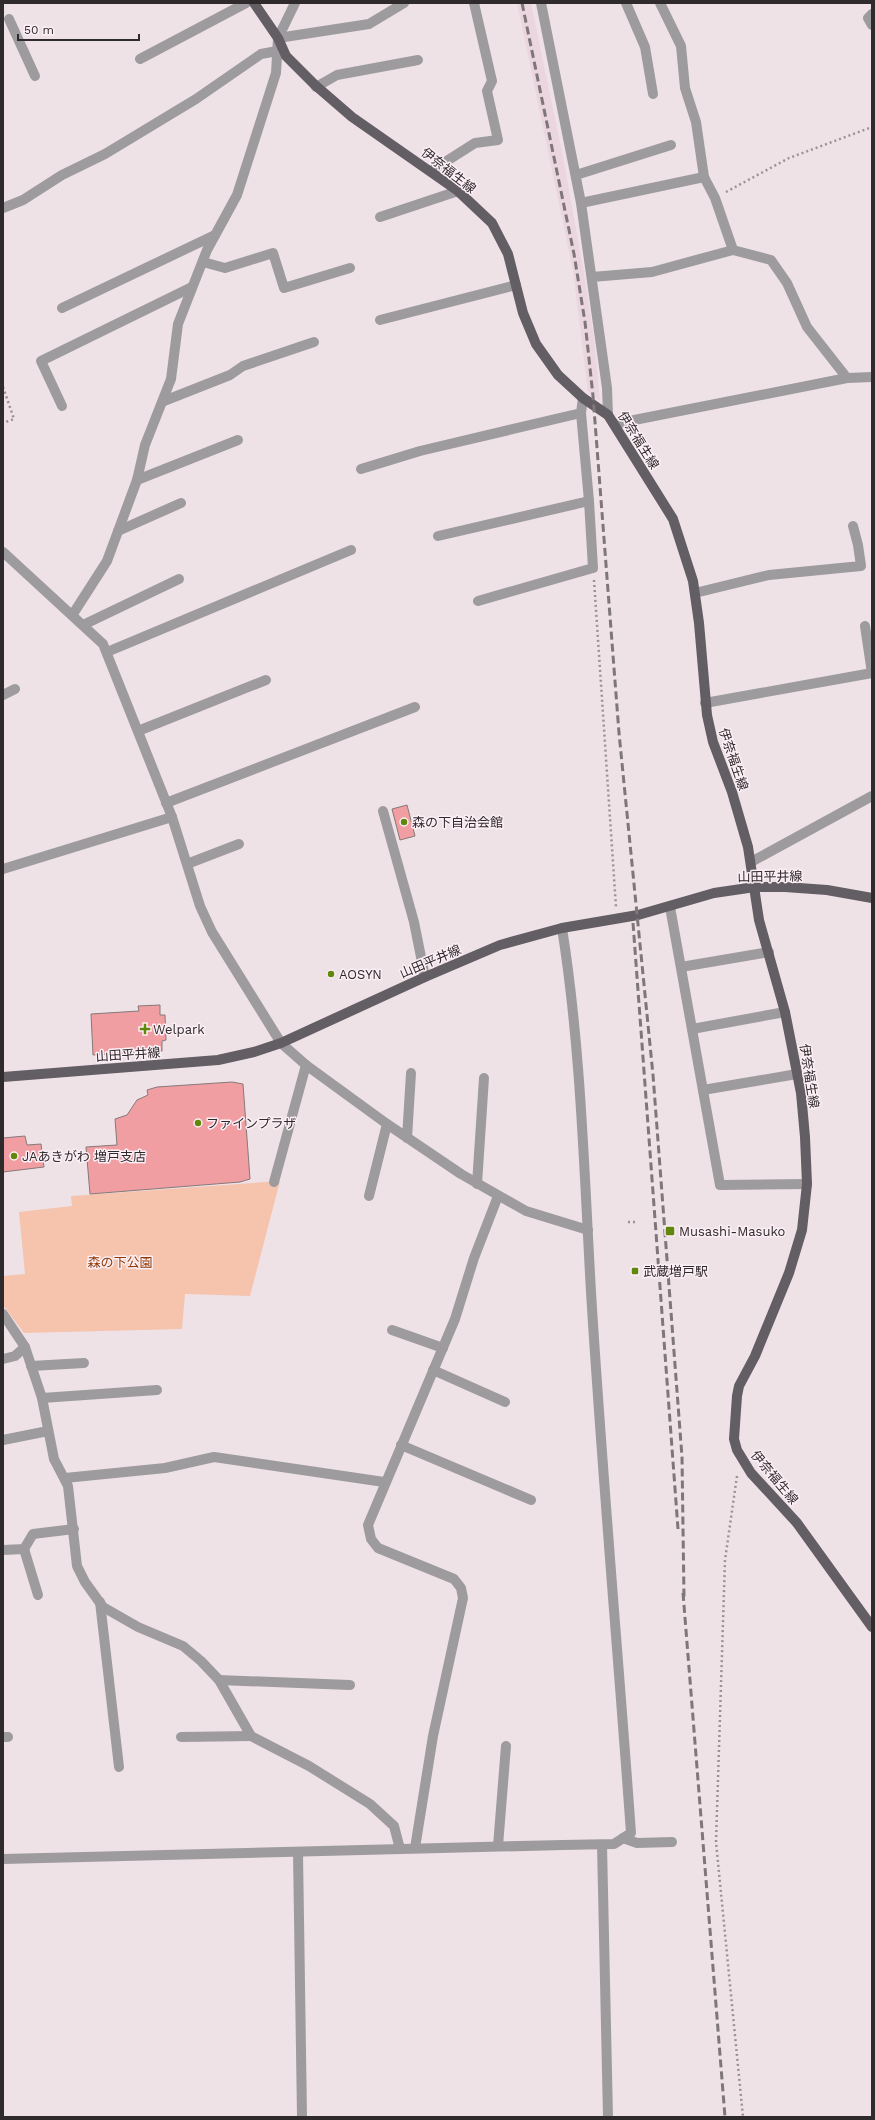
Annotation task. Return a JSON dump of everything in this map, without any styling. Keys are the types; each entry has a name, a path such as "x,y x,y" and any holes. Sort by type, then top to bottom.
{"main road":[{"name":"伊奈福生線","path":"254,3 278,38 286,56 316,87 352,117 458,191 492,223 508,254 523,313 536,344 558,375 583,398 608,415 673,519 693,581 705,703 713,742 732,792 751,862 760,920 786,1012 797,1074 805,1137 807,1184 802,1230 789,1272 755,1356 739,1386 736,1396 734,1439 740,1457 751,1473 797,1523 872,1627"},
{"name":"山田平井線","path":"3,1077 218,1060 254,1052 281,1043 425,977 500,945 562,928 670,907 714,893 755,887 785,887 827,890 872,898"}],"street":[{"path":"140,59 246,3"},
{"path":"73,614 107,561 137,480 145,444 164,401 171,379 178,324 203,262 206,250 237,196 276,73 278,38 295,3"},
{"path":"278,38 369,24 404,3"},
{"path":"431,171 476,143 498,140 487,90 492,81 474,3"},
{"path":"541,3 581,203 607,388 608,415"},
{"path":"626,3 645,47 653,94"},
{"path":"660,3 681,46 685,88 696,122 704,178 715,198 733,250"},
{"path":"872,14 868,18 872,25"},
{"path":"10,19 35,76"},
{"path":"3,208 23,200 62,175 105,154 196,99 261,54 277,52"},
{"path":"316,87 337,75 418,60"},
{"path":"576,175 671,144"},
{"path":"581,203 704,178"},
{"path":"380,216 458,191"},
{"path":"62,308 215,235"},
{"path":"592,277 652,272 733,250 771,260 787,282 807,327 847,378"},
{"path":"203,262 226,268 273,253 284,288 350,268"},
{"path":"380,320 516,285"},
{"path":"62,406 41,361 192,287"},
{"path":"164,401 230,375 243,366 314,342"},
{"path":"614,424 847,378 872,377"},
{"path":"478,600 593,568 581,413 583,398"},
{"path":"361,469 420,451 581,413"},
{"path":"137,480 238,440"},
{"path":"438,536 589,501"},
{"path":"118,531 181,503"},
{"path":"695,593 769,575 861,566 853,526"},
{"path":"107,652 351,550"},
{"path":"3,552 73,614 103,644 172,817 200,906 212,932 242,983 281,1043 306,1064 387,1124 477,1184 526,1211 588,1230"},
{"path":"83,625 179,579"},
{"path":"705,703 872,673 865,626"},
{"path":"138,731 266,680"},
{"path":"3,695 15,689"},
{"path":"166,803 416,707"},
{"path":"751,862 872,796"},
{"path":"383,811 414,922 425,977"},
{"path":"3,869 172,817"},
{"path":"187,864 239,844"},
{"path":"670,907 720,1185 807,1184"},
{"path":"3,1859 498,1846 602,1846 614,1844 631,1832 576,1046 569,972 562,928"},
{"path":"681,968 769,952"},
{"path":"692,1029 786,1012"},
{"path":"274,1182 306,1064"},
{"path":"407,1138 411,1073"},
{"path":"703,1090 797,1074"},
{"path":"477,1184 484,1078"},
{"path":"369,1196 387,1124"},
{"path":"415,1848 432,1736 463,1598 461,1588 454,1579 378,1548 371,1539 368,1525 384,1482 455,1319 474,1258 498,1196"},
{"path":"3,1314 25,1347 42,1398 54,1459 68,1486 74,1529 73,1542 77,1566 85,1582 103,1607 138,1627 183,1646 219,1680 251,1736"},
{"path":"392,1330 442,1348"},
{"path":"3,1359 15,1356 25,1347"},
{"path":"31,1366 84,1363"},
{"path":"433,1370 505,1402"},
{"path":"42,1398 158,1390"},
{"path":"3,1440 48,1431"},
{"path":"400,1445 531,1500"},
{"path":"64,1478 165,1468 214,1457 384,1482"},
{"path":"38,1595 24,1549 33,1534 74,1529"},
{"path":"3,1550 24,1549"},
{"path":"100,1602 119,1767"},
{"path":"219,1680 350,1685"},
{"path":"181,1737 251,1736 309,1766 370,1804 394,1826 400,1849"},
{"path":"498,1846 506,1746"},
{"path":"623,1838 637,1843 672,1842"},
{"path":"602,1846 608,2117"},
{"path":"298,1852 302,2117"}],"path":[{"path":"715,198 790,158 872,127"},
{"path":"3,387 14,419 3,423"},
{"path":"593,568 616,918"},
{"path":"628,1222 638,1222"},
{"path":"740,1457 725,1560 716,1842 743,2117"}],"shaded area":[{"path":"517,3 531,3 564,162 585,279 594,338 600,401 588,392 573,271"}],"green space":[{"name":"森の下公園","path":"280,1181 250,1296 185,1294 182,1329 24,1333 3,1305 3,1276 25,1274 19,1212 72,1206 71,1196"}],"building":[{"name":"森の下自治会館","path":"407,805 415,836 400,840 392,809"},
{"path":"160,1005 160,1015 165,1015 166,1040 162,1041 162,1051 93,1055 91,1014 139,1011 138,1006"},
{"path":"232,1082 243,1084 250,1179 240,1182 90,1194 86,1147 117,1145 115,1119 127,1115 137,1100 148,1095 147,1090 157,1087"},
{"path":"25,1136 27,1145 41,1144 44,1167 3,1172 3,1138"}],"railway":[{"path":"522,3 574,254 585,322 593,396 619,733 653,1075 682,1457 684,1598"},
{"path":"633,923 678,1529"},
{"path":"683,1593 725,2117"}],"place":[{"name":"森の下自治会館","path":"404,822"},
{"name":"AOSYN","path":"331,974"},
{"name":"Welpark","path":"145,1029"},
{"name":"ファインプラザ","path":"198,1123"},
{"name":"JAあきがわ 増戸支店","path":"14,1156"},
{"name":"Musashi-Masuko","path":"670,1231"},
{"name":"武蔵増戸駅","path":"635,1271"}]}
